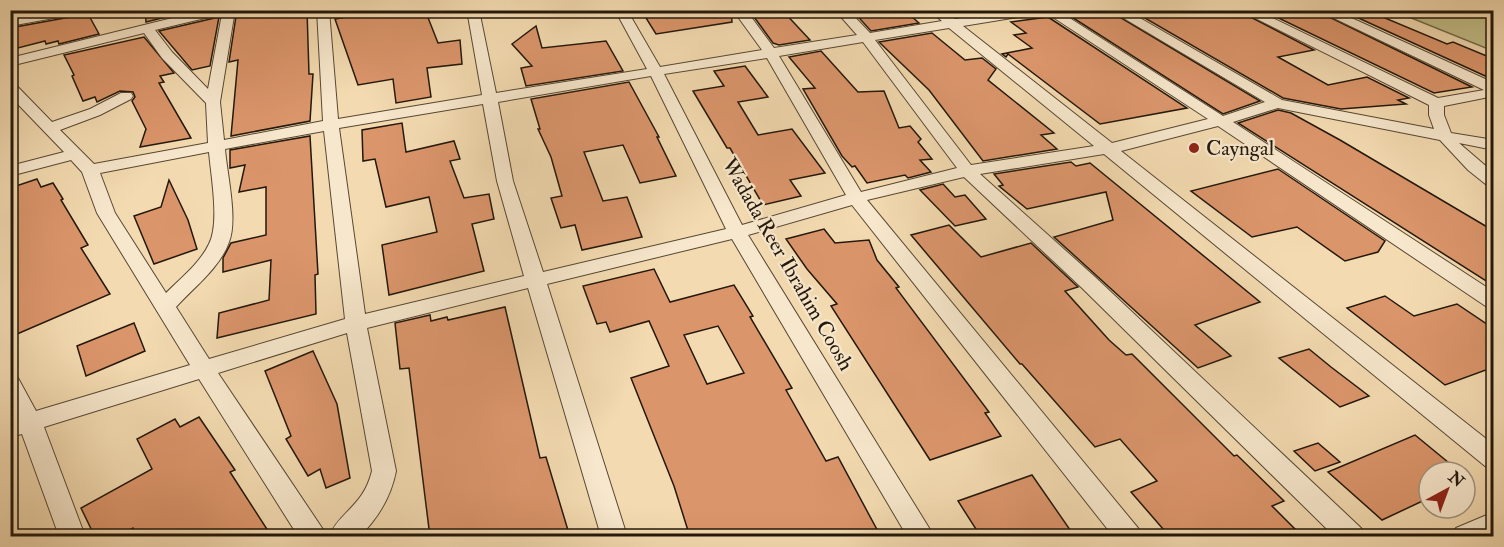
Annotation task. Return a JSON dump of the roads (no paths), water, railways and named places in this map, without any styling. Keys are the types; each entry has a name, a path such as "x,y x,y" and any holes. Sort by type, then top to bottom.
{"street":[{"path":"10,62 222,10"},
{"path":"166,305 209,260 220,242 223,221 213,102 229,10"},
{"path":"323,10 331,125 356,323 384,471 381,488 374,502 342,537"},
{"path":"473,10 505,181 614,537"},
{"name":"Wadada Reer Ibrahim Coosh","path":"621,10 656,72 737,232 921,537"},
{"path":"739,10 770,52 856,198 1130,537"},
{"path":"840,10 868,39 967,171 1088,282 1352,537"},
{"path":"936,10 1494,459"},
{"path":"90,170 331,125 1036,10"},
{"path":"1048,10 1221,121 1494,302"},
{"path":"1116,10 1278,103 1494,145"},
{"path":"1245,10 1436,103 1494,91"},
{"path":"1323,10 1494,91"},
{"path":"10,22 70,11"},
{"path":"148,28 167,55 213,102"},
{"path":"12,90 90,170 106,213 313,537"},
{"path":"50,128 95,112 126,96"},
{"path":"20,425 205,371 356,323 737,232 856,198 967,171 1108,149 1252,113 1278,103"},
{"path":"1436,103 1434,116 1446,137 1494,182"},
{"path":"10,171 74,154"},
{"path":"10,384 20,425 72,537"},
{"path":"1465,537 1494,523"}],"place":[{"name":"Cayngal","path":"1194,148"}]}
